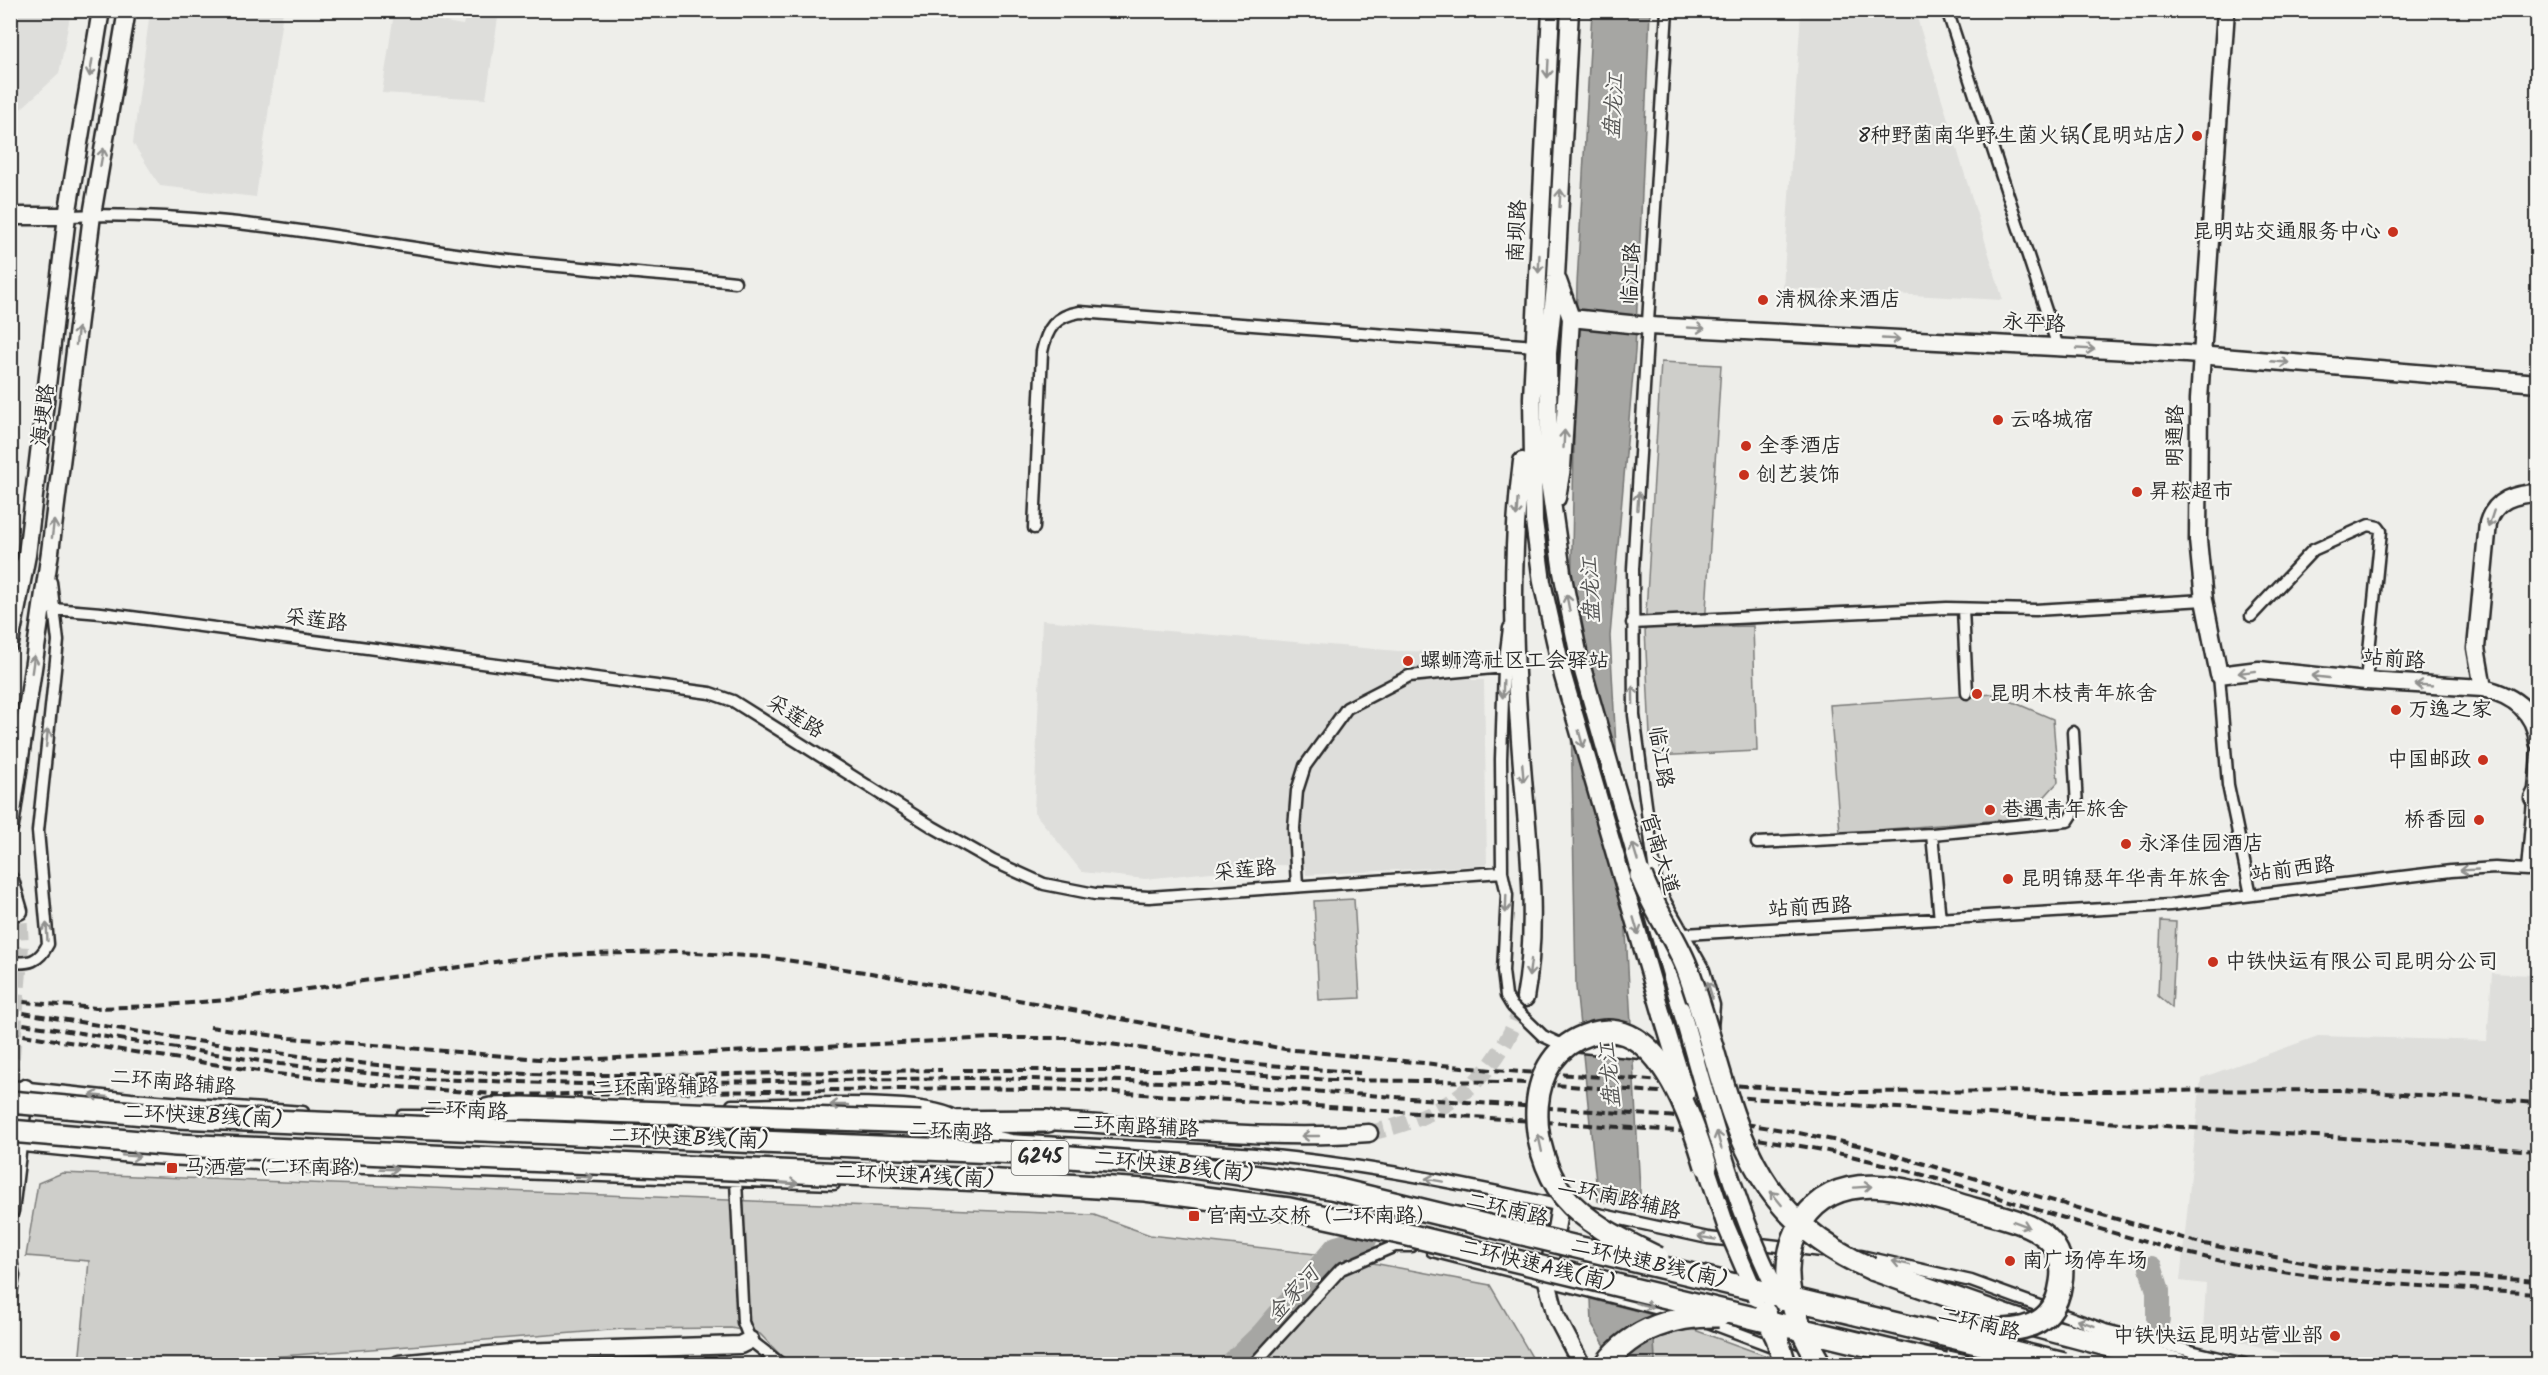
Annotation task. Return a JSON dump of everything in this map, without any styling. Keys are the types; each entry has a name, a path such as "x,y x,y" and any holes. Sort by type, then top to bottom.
{"highway":[{"path":"1641,875 1689,971 1746,1151 1766,1185 1786,1210 1826,1245 1856,1262 1975,1307 2097,1345 2178,1365"},
{"path":"1706,1166 1689,1119 1665,1071 1654,1054 1634,1038 1610,1031 1586,1035 1562,1050 1549,1066 1538,1100 1540,1144 1549,1172 1575,1207 1601,1228 1669,1263 1753,1292 1777,1338 1785,1365"},
{"name":"二环快速B线(南)","path":"16,1098 178,1117 1007,1153 1195,1167 1276,1178 1369,1197 1753,1292 1827,1307 2064,1365"},
{"path":"378,1125 425,1124 491,1109 523,1107 921,1122 1048,1121"},
{"name":"二环快速A线(南)","path":"14,1135 152,1144 937,1178 1183,1193 1254,1203 1344,1220 1945,1365"},
{"path":"1820,1365 1791,1302 1787,1279 1788,1257 1798,1228 1806,1216 1826,1197 1838,1191 1866,1186 1892,1188 2020,1223 2046,1237 2056,1250 2061,1265 2061,1284 2056,1303 2040,1321 2023,1329 2002,1330 1935,1324 1827,1307"},
{"path":"1606,1365 1629,1340 1650,1329 1672,1322 1713,1316 1772,1323"},
{"path":"2166,1347 2186,1365"}],"main road":[{"name":"海埂路","path":"10,644 14,604 27,555 67,216 101,10"},
{"name":"海埂路","path":"10,826 47,609 49,560 92,215 127,10"},
{"name":"南坝路","path":"1531,453 1551,10"},
{"name":"南坝路","path":"1549,333 1556,277 1570,10"},
{"name":"明通路","path":"2219,675 2204,600 2198,540 2199,399 2226,10"},
{"path":"10,216 67,216"},
{"path":"1553,517 1562,468 1574,319 1556,277"},
{"name":"永平路","path":"1574,319 1643,325 2202,356 2538,383"},
{"name":"官南大道","path":"1549,333 1548,451 1553,517 1581,664 1740,1209 1779,1296 1820,1365"},
{"path":"1519,1002 1532,966 1533,930 1519,725 1515,589 1518,496 1535,351"},
{"name":"官南大道","path":"1531,453 1534,521 1542,582 1563,676 1706,1166 1726,1226 1753,1292 1796,1365"},
{"path":"2483,688 2476,648 2488,523 2492,511 2501,501 2515,495 2538,493"},
{"name":"站前路","path":"2219,675 2259,670 2366,681 2483,688 2498,692 2517,702 2532,716 2538,742"},
{"path":"10,880 20,911"},
{"path":"11,1209 16,1098"},
{"name":"二环南路","path":"16,1098 154,1120 929,1153 1147,1165 1293,1185 2049,1365"},
{"path":"1048,1121 1238,1134 1333,1136 1369,1133"},
{"name":"二环南路","path":"14,1135 945,1174 1145,1185 1219,1193 1317,1210 1547,1272 1964,1365"},
{"path":"1560,1206 1547,1272 1556,1316 1581,1365"},
{"path":"399,1365 438,1363 519,1352 740,1345 750,1340"}],"street":[{"name":"临江路","path":"1519,1002 1552,1042 1640,1054 1691,1051 1702,1044 1714,1022 1714,1005 1704,970 1657,887 1634,715 1632,623 1643,325 1667,10"},
{"path":"1947,10 2058,347"},
{"path":"67,216 153,215 263,224 480,257 735,282"},
{"path":"1034,528 1042,352 1050,327 1058,318 1066,314 1080,312 1535,351"},
{"path":"2251,616 2313,550 2369,525 2378,526 2381,531 2366,681"},
{"path":"10,579 27,555"},
{"path":"1515,589 1504,667 1501,759 1502,872 1507,896 1503,972 1506,996 1519,1002"},
{"path":"1632,623 1963,609 2036,610 2204,600"},
{"path":"10,962 36,961 48,944 38,831 58,641 47,609"},
{"name":"采莲路","path":"47,609 101,612 710,693 733,701 933,827 993,861 1044,884 1095,894 1149,897 1502,872"},
{"path":"1963,609 1966,693"},
{"path":"1297,886 1294,828 1297,791 1305,766 1347,708 1408,676 1504,667"},
{"name":"明通路","path":"2219,675 2228,785 2251,895"},
{"path":"1757,843 1932,834 2068,821 2077,807 2073,732"},
{"name":"站前西路","path":"1685,934 2170,905 2451,871 2495,868 2527,870 2538,742"},
{"path":"1932,834 1940,920"},
{"name":"二环南路辅路","path":"16,1098 199,1105 386,1116 448,1116 656,1107 898,1106 939,1110 981,1132 1011,1140 1276,1156 1451,1183 1708,1238 1856,1255 1935,1271 1999,1289 2087,1324 2166,1347 2242,1364"},
{"path":"14,1135 239,1163 1021,1191 1164,1201 1292,1219 1412,1246 1547,1272 1716,1325 1820,1365"},
{"path":"736,1181 744,1322 750,1340 781,1365"},
{"path":"1254,1365 1341,1269 1395,1246 1412,1246"},
{"path":"10,1255 14,1276 10,1299"}],"shaded area":[{"path":"11,10 71,11 59,74 11,118"},
{"path":"467,10 499,11 486,99 382,93 394,13 463,25"},
{"path":"150,11 283,11 256,197 160,186 133,143"},
{"path":"1801,11 1915,11 2003,300 1783,288"},
{"path":"1661,362 1721,365 1705,627 1753,626 1757,751 1655,756 1650,736 1645,629"},
{"path":"1042,620 1398,651 1469,652 1472,680 1484,680 1487,865 1306,875 1305,866 1277,865 1145,879 1082,872 1034,812"},
{"path":"1994,694 2053,719 2058,782 2025,818 1840,833 1830,705"},
{"path":"2537,883 2537,1364 2321,1364 2203,1331 2206,1284 2180,1281 2201,1078 2318,1036 2487,1041 2492,973 2531,975"},
{"path":"1354,899 1360,998 1319,1000 1314,901"},
{"path":"2161,921 2176,922 2172,1008 2158,996"},
{"path":"62,1173 1094,1215 1150,1235 1341,1257 1490,1285 1536,1364 789,1364 760,1334 731,1328 623,1329 181,1364 79,1364 89,1261 26,1256 38,1183"},
{"path":"1653,1315 1772,1358 1785,1364 1655,1364"}],"water":[{"name":"盘龙江","path":"1592,11 1650,11 1635,351 1610,636 1641,1209 1598,1201 1576,987 1570,658 1577,284"},
{"path":"1591,1299 1653,1315 1655,1364 1616,1364 1592,1324"}],"waterway":[{"name":"金家河","path":"1232,1364 1262,1335 1336,1248 1365,1240"},
{"path":"2151,1268 2158,1291 2158,1319"}],"tunnel":[{"path":"10,1082 21,946 19,911"},
{"path":"1369,1133 1424,1116 1447,1104 1467,1089 1485,1072 1500,1051 1514,1026 1525,998"}],"railway":[{"path":"10,1001 96,1008 154,1006 239,999 515,959 584,954 679,952 766,957 871,973 1285,1049 1492,1070 1839,1092 2341,1090 2538,1103"},
{"path":"10,1011 269,1052 425,1069 490,1073 619,1075 942,1070"},
{"path":"10,1022 280,1064 425,1079 583,1084 966,1078 1198,1083 1720,1120 1862,1146 2204,1244 2330,1267 2538,1281"},
{"path":"210,1027 291,1038 563,1061 992,1038 1067,1038 1246,1063 1360,1073"},
{"path":"10,1033 278,1074 362,1084 506,1095 966,1088 1084,1090 1720,1134 1790,1144 1859,1158 1946,1181 2161,1246 2245,1266 2370,1282 2538,1293"},
{"path":"963,1070 1198,1070 1331,1080 1509,1082 2538,1151"}],"place":[{"name":"8种野菌南华野生菌火锅(昆明站店)","path":"2197,136"},
{"name":"昆明站交通服务中心","path":"2393,232"},
{"name":"清枫徐来酒店","path":"1763,300"},
{"name":"云咯城宿","path":"1998,420"},
{"name":"全季酒店","path":"1746,446"},
{"name":"创艺装饰","path":"1744,475"},
{"name":"昇菘超市","path":"2137,492"},
{"name":"螺蛳湾社区工会驿站","path":"1408,661"},
{"name":"昆明木枝青年旅舍","path":"1977,694"},
{"name":"万逸之家","path":"2396,710"},
{"name":"中国邮政","path":"2483,760"},
{"name":"巷遇青年旅舍","path":"1990,810"},
{"name":"桥香园","path":"2479,820"},
{"name":"永泽佳园酒店","path":"2126,844"},
{"name":"昆明锦瑟年华青年旅舍","path":"2008,879"},
{"name":"中铁快运有限公司昆明分公司","path":"2213,962"},
{"name":"马洒营（二环南路）","path":"172,1168"},
{"name":"官南立交桥（二环南路）","path":"1194,1216"},
{"name":"南广场停车场","path":"2010,1261"},
{"name":"中铁快运昆明站营业部","path":"2335,1336"}]}
